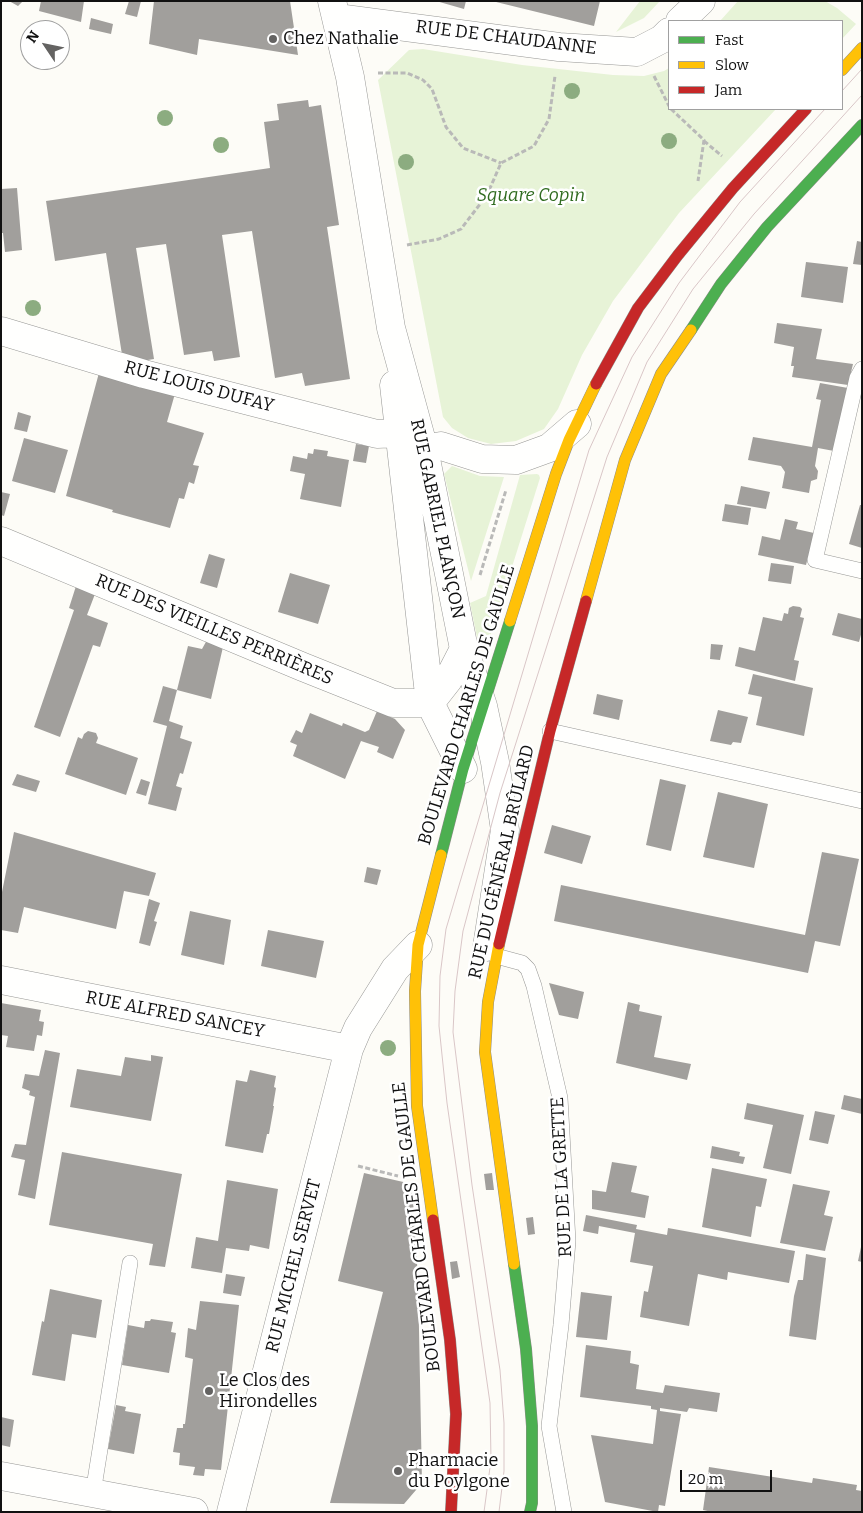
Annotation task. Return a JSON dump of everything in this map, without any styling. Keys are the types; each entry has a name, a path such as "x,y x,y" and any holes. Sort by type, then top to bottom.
{"main road":[{"path":"843,69 862,48"},
{"name":"BOULEVARD CHARLES DE GAULLE","path":"451,1512 456,1414 450,1340 417,1106 414,991 418,946 462,769 556,474 569,440 600,375 638,308 678,255 733,188 805,110"},
{"path":"550,731 625,460 661,374 721,284 767,227 862,125"},
{"name":"RUE DU GÉNÉRAL BRÛLARD","path":"488,1002 496,956 550,731"},
{"path":"488,1002 485,1052 526,1349 532,1426 532,1503 530,1512"}],"street":[{"path":"681,20 701,1"},
{"name":"RUE DE CHAUDANNE","path":"334,10 559,47 638,52 662,39 668,33"},
{"name":"RUE GABRIEL PLANÇON","path":"334,10 350,77 391,328 398,433 430,703 462,769"},
{"name":"RUE GABRIEL PLANÇON","path":"391,328 424,449 464,649 483,706 495,762 505,830 485,961 488,1002"},
{"name":"RUE LOUIS DUFAY","path":"1,331 144,374 377,434 398,433"},
{"path":"404,485 415,459 424,449 441,446 482,459 516,460 549,448 577,424"},
{"name":"RUE DES VIEILLES PERRIÈRES","path":"1,541 388,701 430,703"},
{"path":"430,703 448,680 464,649"},
{"name":"RUE MICHEL SERVET","path":"232,1512 349,1049 358,1028 395,969 418,946"},
{"name":"RUE ALFRED SANCEY","path":"1,980 349,1049"},
{"path":"1,1476 194,1512"}],"lane":[{"path":"862,369 857,378 816,560 862,571"},
{"path":"550,731 862,801"},
{"name":"RUE DE LA GRETTE","path":"496,956 522,963 528,969 534,986 560,1098 568,1241 561,1325 549,1426 564,1512"},
{"path":"93,1493 130,1263"},
{"path":"532,1426 549,1426"}],"path":[{"path":"652,72 668,103"},
{"path":"370,73 407,73 423,80 432,90 446,127 463,148 501,163"},
{"path":"406,245 438,239 461,229 487,195 501,163 534,146 549,119 555,74"},
{"path":"673,110 725,158"},
{"path":"698,186 704,140"},
{"path":"477,584 506,490"},
{"path":"358,1166 399,1176"}],"green space":[{"path":"640,1 660,1 644,18 616,32"},
{"path":"738,1 825,1 837,8 856,24 843,38 843,20 721,20"},
{"name":"Square Copin","path":"423,49 522,65 613,75 644,76 668,69 668,110 775,110 679,213 613,301 582,355 558,409 544,429 516,441 491,444 468,438 452,428 443,417 378,80 409,50"},
{"path":"452,466 480,476 504,477 471,581 444,474"},
{"path":"537,474 540,478 489,640 478,642 470,603 486,596 520,475"}],"building":[{"path":"9,1 23,1 18,6"},
{"path":"41,1 84,1 81,22 39,11"},
{"path":"129,1 141,1 137,17 125,14"},
{"path":"154,1 290,1 298,55 199,39 197,55 149,44"},
{"path":"436,1 466,1 464,9"},
{"path":"492,1 600,1 594,26"},
{"path":"91,18 113,24 111,34 89,29"},
{"path":"308,100 309,107 321,105 339,225 327,227 350,379 305,386 302,373 275,378 252,231 222,235 240,357 214,361 212,351 184,355 166,244 136,248 154,359 129,363 123,361 106,253 55,261 46,201 270,168 264,122 279,120 277,104"},
{"path":"17,188 22,250 5,252 3,233 1,233 1,189"},
{"path":"857,241 862,242 862,265 853,264"},
{"path":"806,262 848,267 843,303 801,297"},
{"path":"777,323 822,329 816,359 853,364 848,385 792,377 794,366 791,366 794,347 774,343"},
{"path":"100,369 176,390 167,422 204,433 193,465 199,466 194,484 189,482 184,499 179,498 170,528 112,512 113,510 66,496"},
{"path":"820,383 848,388 834,451 818,448 815,466 818,471 817,479 811,481 809,493 782,488 785,472 781,466 748,460 753,437 812,447 821,400 816,399"},
{"path":"18,412 31,416 27,432 14,429"},
{"path":"24,438 68,450 55,493 12,481"},
{"path":"356,444 369,446 366,463 353,461"},
{"path":"314,449 328,451 327,456 349,460 341,507 300,499 305,474 290,471 293,456 307,459 308,453 313,454"},
{"path":"741,486 770,492 766,509 737,504"},
{"path":"1,492 10,494 4,516 1,515"},
{"path":"725,504 751,508 748,525 722,521"},
{"path":"860,505 862,505 862,548 849,544"},
{"path":"785,519 798,522 796,529 814,533 806,565 758,555 762,536 780,540"},
{"path":"209,554 225,559 217,588 200,583"},
{"path":"771,563 794,566 791,584 768,581"},
{"path":"290,573 330,585 318,624 278,612"},
{"path":"76,586 95,594 87,615 108,623 100,647 93,645 60,737 34,727 74,610 69,608"},
{"path":"793,606 802,609 800,617 804,618 794,660 799,661 795,681 735,666 739,647 755,651 763,617 782,621 784,613 788,614 789,608"},
{"path":"838,613 862,619 862,631 859,642 832,635"},
{"path":"207,640 223,647 211,699 177,690 188,646 202,649"},
{"path":"711,644 723,645 720,660 710,659"},
{"path":"753,674 813,688 804,736 756,725 762,697 748,694"},
{"path":"163,686 177,690 169,721 183,726 180,738 192,742 183,774 180,773 176,786 182,788 176,811 148,804 167,726 153,722"},
{"path":"597,694 623,700 619,720 593,714"},
{"path":"718,710 748,717 741,743 733,742 731,745 710,741"},
{"path":"377,711 395,719 405,730 393,759 377,752 379,747 361,741 345,779 293,756 297,745 290,742 296,730 302,733 310,713 342,726 343,723 365,732 369,730"},
{"path":"88,731 96,733 98,738 96,743 138,758 126,795 65,774 78,737 82,739"},
{"path":"17,774 40,781 36,792 12,785"},
{"path":"141,779 150,782 146,796 136,793"},
{"path":"660,779 686,785 671,851 646,845"},
{"path":"718,792 768,804 754,868 703,857"},
{"path":"552,825 591,836 582,864 544,853"},
{"path":"14,832 156,873 149,896 124,891 116,929 24,907 18,933 1,930 1,897"},
{"path":"822,852 859,859 840,946 815,941 808,973 554,921 561,885 805,935"},
{"path":"367,867 381,870 377,885 364,882"},
{"path":"149,899 160,903 154,921 157,922 150,946 139,943"},
{"path":"190,911 231,920 224,965 181,955"},
{"path":"268,930 324,941 316,978 261,966"},
{"path":"549,983 584,992 578,1019 559,1015"},
{"path":"628,1002 640,1005 639,1011 662,1016 654,1057 691,1064 687,1080 616,1063"},
{"path":"1,1003 41,1010 39,1021 44,1022 42,1036 37,1035 34,1051 6,1047 8,1036 1,1035"},
{"path":"45,1050 60,1053 35,1199 18,1195 25,1160 11,1157 15,1144 26,1145 35,1097 29,1095 30,1091 22,1088 25,1074 39,1076"},
{"path":"151,1055 163,1057 151,1121 70,1107 77,1069 121,1076 125,1057 151,1061"},
{"path":"250,1070 276,1076 274,1106 269,1134 267,1134 263,1153 225,1146 236,1080 247,1082"},
{"path":"844,1095 862,1099 862,1114 841,1109"},
{"path":"747,1103 804,1115 791,1174 763,1168 773,1125 744,1119"},
{"path":"815,1111 835,1115 828,1144 809,1140"},
{"path":"712,1146 740,1152 739,1156 745,1157 743,1164 710,1158"},
{"path":"62,1152 182,1174 165,1267 149,1265 153,1244 49,1225"},
{"path":"612,1162 637,1166 631,1192 649,1196 645,1218 592,1209 592,1190 606,1192"},
{"path":"712,1168 767,1179 761,1207 756,1206 751,1237 702,1227"},
{"path":"364,1173 412,1184 418,1279 422,1483 404,1504 330,1503 383,1292 338,1281"},
{"path":"492,1173 494,1190 486,1190 484,1174"},
{"path":"227,1180 278,1189 269,1249 250,1245 249,1251 226,1248 222,1273 191,1268 196,1237 218,1241"},
{"path":"793,1184 830,1191 824,1215 833,1217 825,1251 780,1243"},
{"path":"586,1215 637,1225 636,1229 667,1235 668,1228 795,1251 789,1283 728,1272 727,1280 698,1274 689,1326 640,1317 644,1291 648,1292 653,1266 630,1262 635,1233 599,1226 598,1234 583,1231"},
{"path":"533,1217 535,1234 528,1235 526,1218"},
{"path":"862,1247 862,1262 858,1261"},
{"path":"806,1254 826,1258 816,1340 789,1336 794,1296 798,1280 803,1280"},
{"path":"457,1261 460,1277 452,1279 450,1262"},
{"path":"226,1274 245,1277 241,1296 223,1293"},
{"path":"50,1289 102,1300 96,1338 72,1334 65,1381 32,1375"},
{"path":"581,1292 612,1296 607,1340 576,1337"},
{"name":"Le Clos des Hirondelles","path":"200,1301 239,1305 221,1470 205,1469 204,1476 193,1475 195,1467 179,1465 180,1453 173,1452 177,1428 183,1428 183,1424 185,1424 193,1359 185,1357 188,1328 196,1330"},
{"path":"151,1319 173,1322 171,1332 176,1333 169,1373 122,1365 128,1325 144,1328 145,1321 150,1321"},
{"path":"586,1345 631,1351 630,1363 639,1365 636,1389 663,1393 665,1385 720,1393 717,1412 689,1408 687,1412 660,1408 660,1411 681,1414 665,1506 659,1505 658,1512 605,1502 591,1435 653,1444 657,1410 651,1409 651,1406 580,1397"},
{"path":"116,1405 126,1407 125,1411 141,1414 134,1454 108,1449"},
{"path":"1,1417 14,1420 10,1447 1,1445"},
{"path":"709,1467 812,1483 813,1478 857,1485 856,1490 862,1491 862,1512 712,1512 703,1510"}],"tram line":[{"path":"843,90 862,69"},
{"path":"499,1512 504,1471 504,1423 500,1370 472,1185 453,1032 455,991 463,931 500,793 607,457 647,362 693,289 754,214 862,95"},
{"path":"484,1512 491,1460 490,1403 447,1103 439,1026 440,976 446,929 589,450 632,357 679,283 740,202 824,110"}],"traffic: fast":[{"path":"691,330 721,284 767,227 862,125"},
{"path":"441,855 463,769 510,621"},
{"path":"514,1264 526,1349 532,1426 532,1503 530,1512"}],"traffic: slow":[{"path":"843,69 862,48"},
{"path":"586,601 625,460 661,374 691,330"},
{"path":"510,621 556,474 569,440 596,384"},
{"path":"433,1220 417,1106 415,991 418,945 441,855"},
{"path":"499,944 488,1002 485,1052 514,1264"}],"traffic: jam":[{"path":"596,384 638,308 678,255 733,188 805,110"},
{"path":"499,944 550,731 586,601"},
{"path":"433,1220 450,1340 456,1414 451,1512"}],"place":[{"name":"Chez Nathalie","path":"273,39"},
{"name":"Le Clos des Hirondelles","path":"209,1391"},
{"name":"Pharmacie du Poylgone","path":"398,1471"}]}
